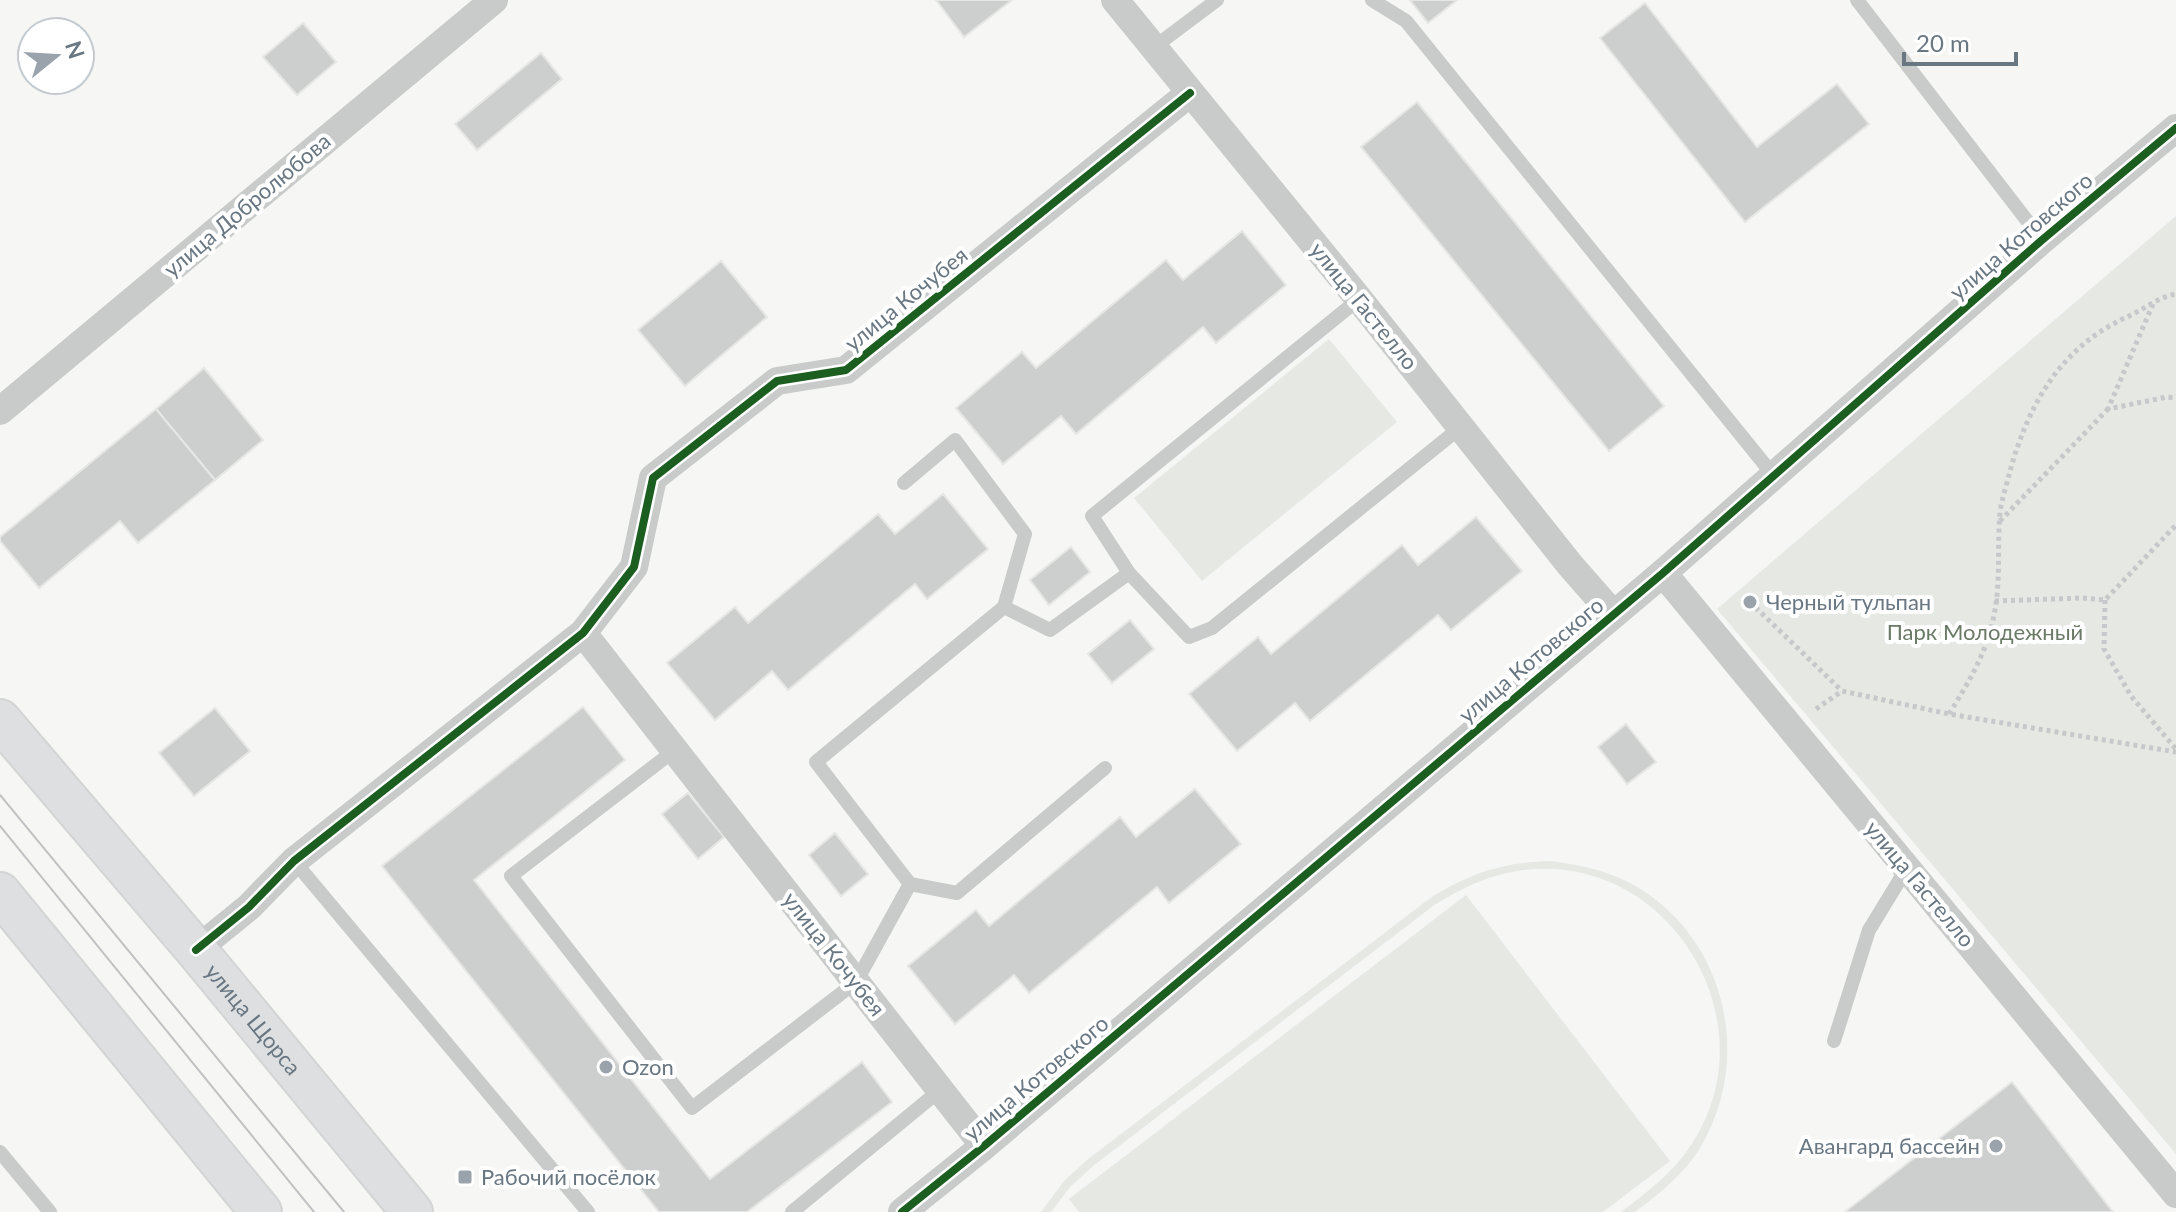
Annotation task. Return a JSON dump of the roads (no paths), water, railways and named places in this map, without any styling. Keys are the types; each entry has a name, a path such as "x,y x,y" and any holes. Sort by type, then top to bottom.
{"main road":[{"name":"улица Щорса","path":"0,720 196,950 412,1212"},
{"path":"0,893 261,1212"}],"street":[{"name":"улица Добролюбова","path":"0,411 494,0"},
{"name":"улица Гастелло","path":"1115,0 1359,299 1570,565 1613,614"},
{"name":"улица Кочубея","path":"984,1146 583,633 634,567 653,478 777,381 846,370 1190,93"},
{"name":"улица Котовского","path":"902,1212 1663,573 2042,240 2176,128"},
{"name":"улица Гастелло","path":"1663,573 2176,1194"},
{"path":"196,950 249,907 294,861 583,633"}],"lane":[{"path":"1153,48 1217,0"},
{"path":"1372,0 1406,21 1774,476"},
{"path":"1857,0 2042,240"},
{"path":"1359,299 1092,516 1129,573 1189,637 1212,628 1461,427"},
{"path":"904,483 955,440 1025,534 1004,607 816,762 910,884 957,893 1105,768"},
{"path":"1004,607 1050,630 1129,573"},
{"path":"675,750 511,876 692,1108 856,982 910,884"},
{"path":"294,861 588,1212"},
{"path":"1834,1041 1869,930 1907,868"},
{"path":"792,1212 939,1091"},
{"path":"0,1152 50,1212"}],"tram line":[{"path":"0,795 344,1212"},
{"path":"0,826 314,1212"}],"place":[{"name":"Черный тульпан","path":"1750,602"},
{"name":"Ozon","path":"606,1067"},
{"name":"Авангард бассейн","path":"1996,1146"},
{"name":"Рабочий посёлок","path":"465,1177"}],"park label":[{"name":"Парк Молодежный","path":"1985,632"}]}
